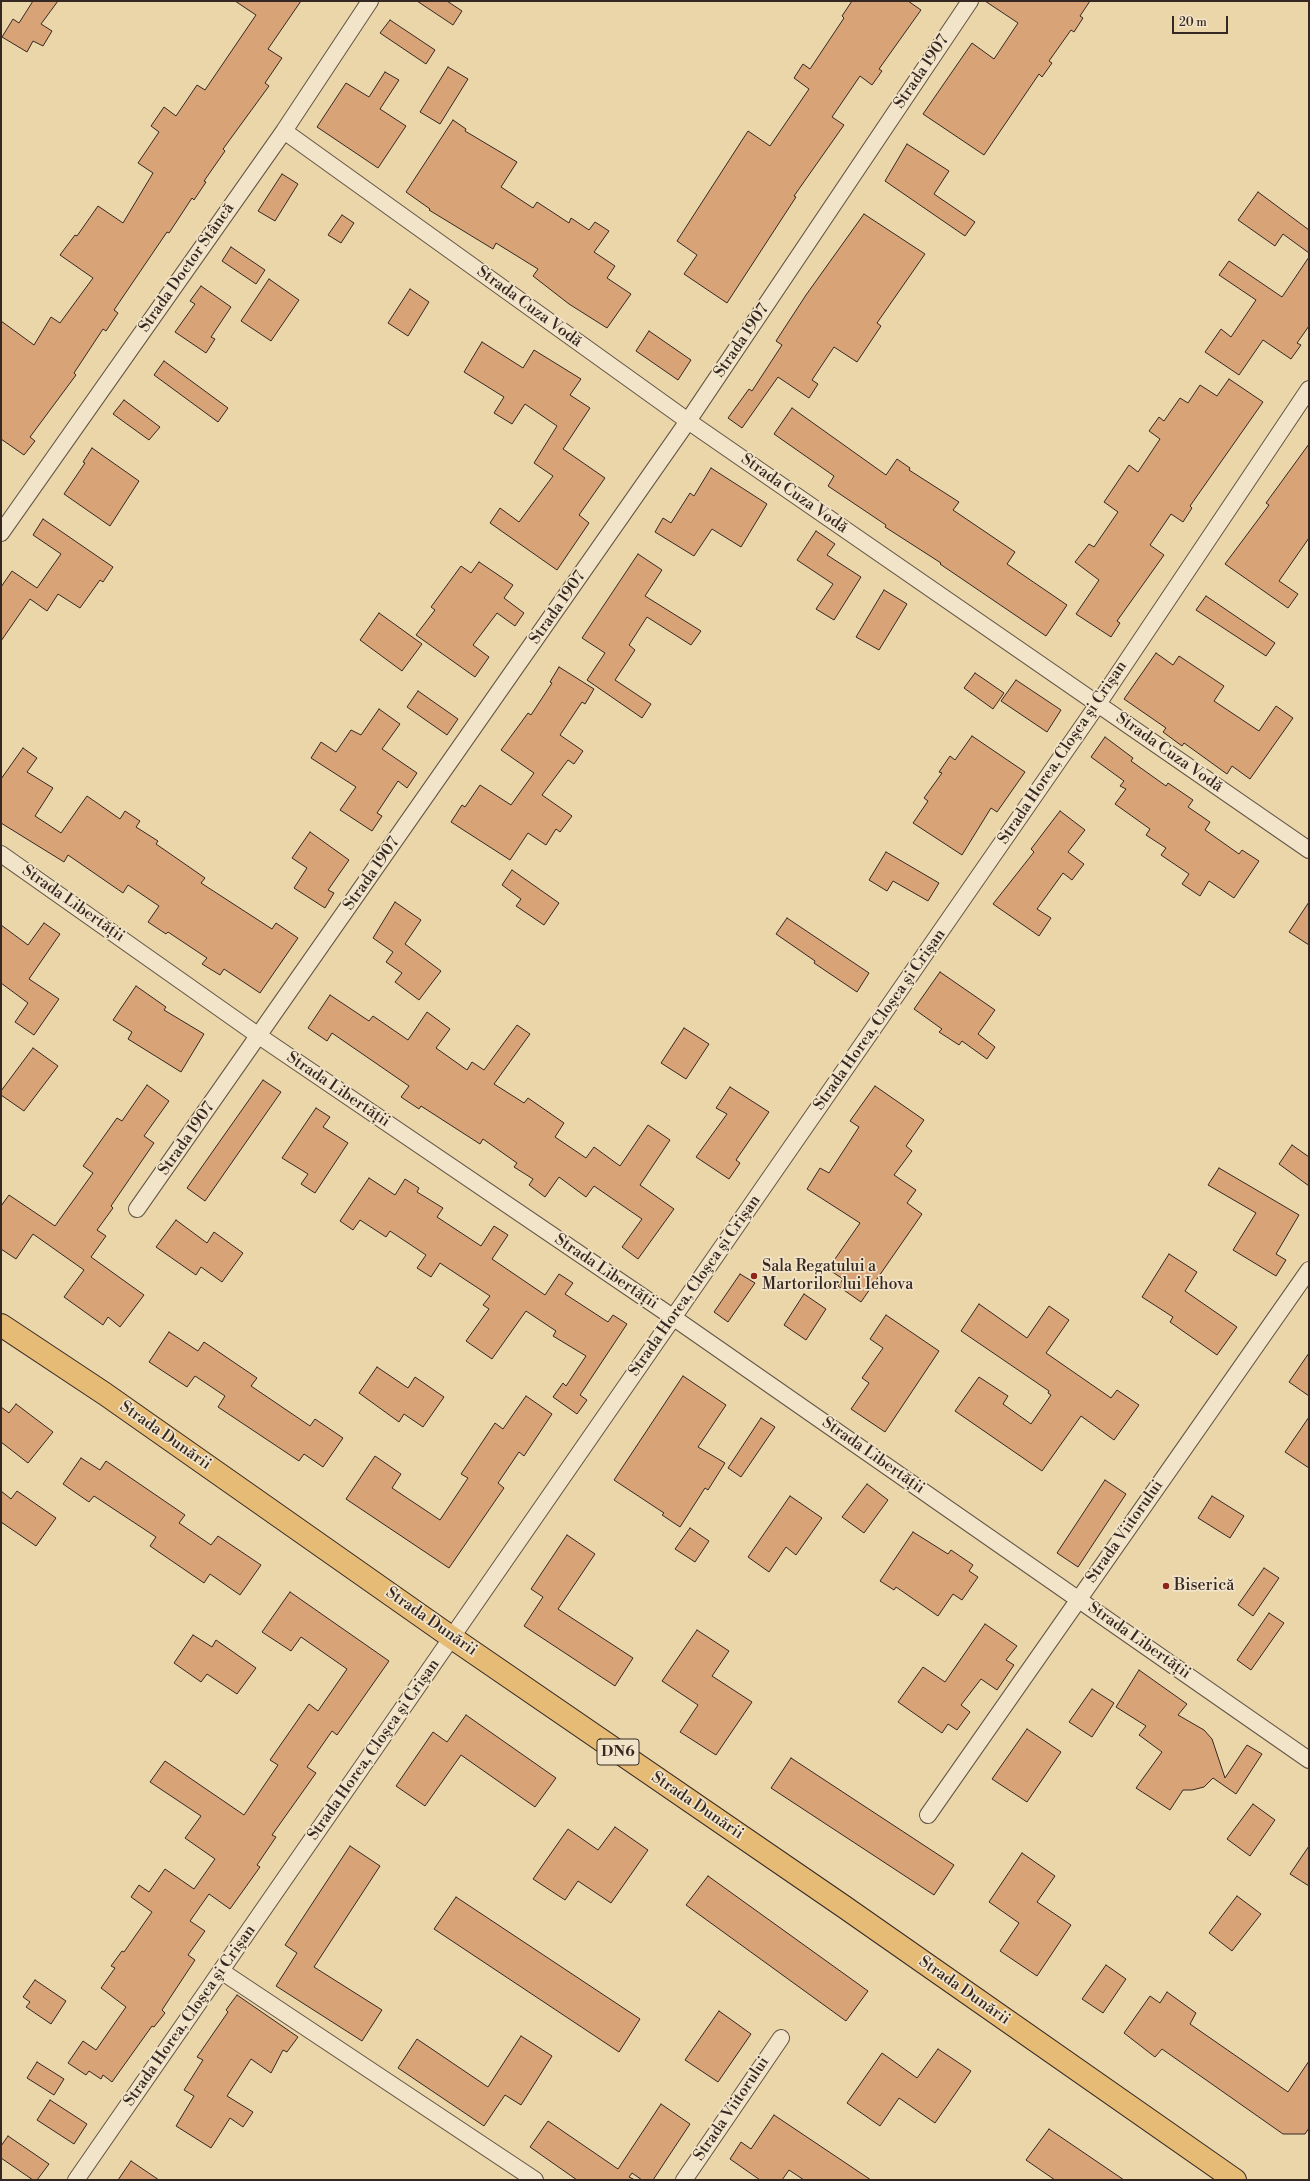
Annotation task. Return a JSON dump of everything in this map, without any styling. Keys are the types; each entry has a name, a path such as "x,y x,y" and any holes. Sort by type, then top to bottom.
{"main road":[{"name":"Strada Dunării","path":"1,1325 105,1394 451,1637 843,1906 1235,2180"}],"street":[{"name":"Strada Doctor Stâncă","path":"1,534 284,131 370,1"},
{"name":"Strada 1907","path":"137,1209 688,421 970,1"},
{"name":"Strada Cuza Vodă","path":"284,131 688,421 1309,850"},
{"name":"Strada Horea, Cloşca şi Crişan","path":"76,2180 1098,704 1309,389"},
{"name":"Strada Libertății","path":"1,854 259,1036 674,1318 1309,1760"},
{"name":"Strada Viitorului","path":"928,1815 1309,1270"},
{"path":"221,1970 535,2180"},
{"name":"Strada Viitorului","path":"684,2180 781,2038"}],"building":[{"path":"33,1 58,1 41,24 52,31 43,46 33,41 27,52 2,37 13,19 19,23"},
{"path":"235,1 301,1 268,49 282,58 265,83 269,86 223,149 225,151 204,181 206,182 194,200 192,198 169,233 167,232 114,310 118,313 106,331 103,329 74,373 76,375 30,437 35,441 24,455 1,439 1,321 34,345 51,317 60,323 93,278 60,255 75,235 77,236 98,206 123,223 153,173 138,163 159,132 151,126 164,107 176,116 197,85 205,90 256,15"},
{"path":"417,1 447,1 462,11 453,25"},
{"path":"852,1 908,1 921,10 879,69 882,71 872,85 860,76 832,117 844,125 794,196 796,197 727,303 684,274 697,255 677,241 748,131 770,146 809,89 794,78 803,64 810,69 844,18 842,16"},
{"path":"985,1 1090,1 1080,16 1083,18 1074,32 1071,30 1049,61 1052,63 1042,77 1039,74 984,155 923,114 972,43 994,59 1018,23"},
{"path":"390,20 435,50 426,64 380,33"},
{"path":"448,67 468,79 440,124 420,112"},
{"path":"385,72 399,80 380,109 406,126 378,168 317,127 346,83 369,97"},
{"path":"453,120 466,129 465,131 517,162 501,187 533,208 537,202 569,223 571,218 589,230 595,222 609,231 594,252 615,266 607,278 631,294 607,328 569,304 533,276 538,269 496,243 493,249 429,210 430,209 406,192"},
{"path":"907,144 949,171 934,194 975,222 965,236 885,181"},
{"path":"282,174 298,184 275,221 258,211"},
{"path":"1258,192 1309,230 1309,253 1283,234 1275,246 1238,220"},
{"path":"864,214 925,254 877,323 881,326 857,362 834,347 812,380 818,384 809,398 778,377 742,428 728,418 749,389 752,391 782,345 776,341 806,295"},
{"path":"342,215 354,223 341,243 328,235"},
{"path":"231,247 265,270 256,284 222,261"},
{"path":"1309,257 1309,326 1297,343 1301,345 1291,359 1263,340 1239,375 1205,352 1221,329 1231,337 1256,300 1219,275 1229,261 1282,297"},
{"path":"269,279 299,300 271,341 241,321"},
{"path":"201,286 231,307 211,337 215,339 206,353 175,332 195,304 190,301"},
{"path":"410,289 429,302 408,336 388,323"},
{"path":"649,331 691,360 678,380 636,351"},
{"path":"482,342 523,368 534,350 581,379 570,395 590,408 563,449 605,478 579,515 589,523 557,570 490,523 500,508 519,522 553,476 534,463 557,426 525,404 512,424 494,413 504,397 464,372"},
{"path":"164,361 228,408 218,422 154,375"},
{"path":"1229,379 1263,402 1190,506 1192,508 1183,522 1171,514 1150,545 1164,555 1117,621 1120,623 1111,637 1076,614 1099,580 1075,562 1089,544 1094,547 1118,512 1104,502 1129,465 1138,472 1160,439 1149,431 1159,417 1164,421 1180,398 1188,403 1200,385 1217,396"},
{"path":"124,400 160,427 149,440 113,414"},
{"path":"792,408 886,475 897,459 910,468 909,470 959,502 953,510 1015,552 1007,564 1067,605 1046,636 940,564 941,563 885,527 886,525 828,486 834,476 774,434"},
{"path":"1309,444 1309,538 1279,581 1298,594 1288,608 1225,564 1269,505 1266,503"},
{"path":"92,448 139,481 110,526 64,494 85,463 83,462"},
{"path":"711,468 767,504 741,547 712,529 694,556 655,532 663,518 671,523 690,493 694,496"},
{"path":"43,519 113,567 103,582 100,580 80,608 58,594 47,611 30,599 1,641 1,587 12,571 37,588 61,554 33,535"},
{"path":"816,531 835,544 827,555 861,577 834,620 816,609 833,584 797,560"},
{"path":"638,554 662,570 645,596 701,631 691,645 647,617 629,645 635,650 615,680 651,704 642,718 587,680 605,653 582,638"},
{"path":"479,562 513,585 504,598 524,613 515,626 497,613 473,645 489,657 475,677 416,635 435,610 431,607 461,566 471,573"},
{"path":"884,590 907,604 879,650 856,637"},
{"path":"1206,596 1275,643 1266,656 1196,610"},
{"path":"379,613 422,644 402,671 360,640"},
{"path":"1156,653 1173,665 1179,656 1224,686 1214,701 1259,731 1276,706 1293,718 1250,779 1232,766 1227,774 1184,743 1182,746 1163,732 1166,728 1124,699"},
{"path":"559,667 594,689 585,704 582,702 560,735 583,751 574,764 568,760 542,795 572,816 560,832 556,829 546,845 528,833 510,860 451,822 462,805 465,807 480,785 511,805 534,773 501,750 528,713 531,715 552,683 550,682"},
{"path":"975,673 1004,693 993,709 964,688"},
{"path":"1016,680 1061,710 1047,732 1001,701"},
{"path":"418,691 458,719 447,735 407,707"},
{"path":"379,709 400,724 382,749 417,773 407,788 398,781 377,813 382,816 372,831 340,810 356,787 311,758 321,742 336,752 351,730 361,735"},
{"path":"972,736 1025,772 997,812 991,808 962,855 913,823 928,801 924,798 942,773 939,772 950,756 955,760"},
{"path":"1105,737 1133,758 1131,761 1166,786 1168,783 1193,800 1188,807 1210,822 1205,830 1239,854 1242,850 1259,861 1234,898 1209,881 1200,896 1182,884 1189,874 1161,855 1166,848 1146,835 1150,829 1115,804 1126,789 1120,786 1124,781 1091,757"},
{"path":"23,748 37,758 27,772 53,788 35,816 61,833 87,796 120,819 125,811 140,821 136,827 158,841 156,844 205,878 201,883 272,929 276,923 298,938 260,993 224,969 220,975 202,964 207,958 168,932 166,934 148,922 159,906 128,885 123,893 68,855 64,862 1,823 1,779"},
{"path":"1060,811 1085,830 1068,852 1084,864 1072,880 1063,873 1037,909 1051,918 1039,936 993,904 1034,852 1031,849"},
{"path":"310,832 349,860 328,890 334,893 325,908 294,888 307,868 292,858"},
{"path":"886,852 939,883 928,901 893,881 887,891 869,880"},
{"path":"512,870 559,903 544,925 516,906 521,899 502,885"},
{"path":"395,902 421,920 405,944 441,971 419,1000 395,982 402,973 386,962 393,952 373,938"},
{"path":"1309,902 1309,945 1289,932"},
{"path":"787,918 869,973 857,992 814,963 815,961 776,934"},
{"path":"44,923 60,934 29,979 59,999 34,1035 15,1022 28,1003 1,983 1,925 28,945"},
{"path":"940,972 995,1010 978,1034 995,1047 987,1059 962,1041 959,1045 939,1032 942,1029 914,1009"},
{"path":"136,986 166,1007 164,1010 204,1034 181,1072 128,1039 132,1032 113,1020"},
{"path":"330,995 369,1021 373,1016 408,1040 427,1012 450,1029 436,1048 467,1070 472,1062 484,1070 517,1025 530,1034 494,1084 524,1103 528,1098 564,1123 555,1137 586,1158 594,1147 620,1166 648,1125 670,1140 640,1185 674,1209 638,1259 622,1247 642,1219 594,1186 586,1197 559,1177 545,1197 529,1185 533,1179 514,1167 517,1163 483,1139 480,1144 421,1106 419,1109 401,1097 409,1086 332,1033 327,1041 308,1028"},
{"path":"684,1028 709,1044 686,1079 661,1063"},
{"path":"33,1048 58,1066 24,1111 1,1095 1,1091"},
{"path":"263,1080 281,1092 205,1201 187,1188"},
{"path":"147,1085 169,1101 144,1136 154,1143 111,1206 113,1208 97,1230 106,1236 91,1257 144,1295 120,1327 108,1317 103,1325 64,1297 84,1270 33,1234 16,1259 1,1249 1,1206 9,1195 55,1226 93,1173 83,1166 117,1118 122,1121"},
{"path":"875,1086 924,1120 906,1146 912,1151 894,1175 916,1190 907,1203 922,1214 861,1302 838,1286 843,1279 828,1269 860,1223 807,1189 820,1168 829,1173 859,1127 850,1121"},
{"path":"730,1087 769,1112 736,1160 740,1163 729,1179 696,1157 727,1114 716,1108"},
{"path":"316,1108 330,1117 323,1127 348,1143 315,1193 301,1184 308,1174 282,1158"},
{"path":"1292,1145 1309,1157 1309,1186 1279,1164"},
{"path":"1219,1168 1299,1215 1276,1254 1286,1260 1276,1276 1233,1250 1256,1213 1208,1185"},
{"path":"369,1178 395,1195 405,1179 419,1188 417,1192 443,1208 437,1217 481,1246 494,1226 508,1235 492,1259 545,1295 559,1274 573,1283 565,1294 608,1322 613,1315 627,1324 580,1395 587,1400 577,1414 553,1397 563,1383 566,1386 586,1356 553,1336 556,1331 526,1311 492,1359 466,1341 489,1309 483,1305 490,1296 440,1263 431,1277 417,1268 426,1255 390,1231 386,1237 360,1220 353,1230 340,1221"},
{"path":"176,1220 207,1243 214,1232 243,1253 222,1282 201,1267 196,1275 156,1247"},
{"path":"1169,1254 1197,1272 1185,1291 1237,1327 1217,1355 1170,1322 1173,1317 1142,1297"},
{"path":"740,1274 755,1283 728,1322 714,1312"},
{"path":"804,1294 826,1309 806,1340 784,1325"},
{"path":"979,1304 1027,1338 1049,1306 1069,1320 1046,1353 1111,1398 1117,1390 1139,1405 1114,1440 1081,1416 1042,1471 955,1411 979,1377 1008,1396 1003,1404 1031,1424 1051,1395 1048,1393 1049,1391 961,1331"},
{"path":"886,1315 939,1351 885,1432 851,1409 869,1383 862,1378 883,1348 870,1339"},
{"path":"169,1332 198,1351 204,1342 257,1378 251,1386 310,1426 315,1419 343,1438 323,1467 304,1454 299,1461 218,1407 225,1396 195,1376 187,1387 149,1362"},
{"path":"1309,1353 1309,1396 1289,1382"},
{"path":"377,1367 408,1388 415,1377 444,1397 423,1427 404,1414 399,1422 359,1393"},
{"path":"683,1376 726,1405 698,1447 725,1463 708,1490 705,1488 680,1527 662,1515 664,1513 614,1480"},
{"path":"526,1396 552,1414 524,1456 519,1452 498,1483 504,1488 449,1568 346,1499 375,1456 401,1474 392,1488 440,1520 468,1478 461,1474 495,1423 503,1429"},
{"path":"16,1404 53,1432 28,1463 1,1442 1,1407 9,1413"},
{"path":"1309,1417 1309,1468 1285,1452"},
{"path":"761,1418 775,1427 741,1477 728,1468"},
{"path":"81,1458 100,1470 106,1461 185,1515 179,1523 211,1545 218,1536 261,1565 240,1595 210,1574 204,1583 150,1546 156,1537 94,1496 89,1502 63,1484"},
{"path":"1105,1480 1126,1494 1078,1567 1057,1553"},
{"path":"867,1484 888,1500 864,1533 842,1517"},
{"path":"1,1491 11,1499 17,1491 56,1518 36,1546 1,1522"},
{"path":"790,1496 822,1518 796,1555 786,1547 769,1572 748,1557"},
{"path":"1212,1496 1244,1516 1230,1538 1198,1518"},
{"path":"690,1528 709,1541 695,1562 675,1549"},
{"path":"913,1532 948,1554 951,1550 973,1565 969,1571 978,1577 962,1600 953,1594 938,1616 896,1587 894,1590 880,1581"},
{"path":"567,1535 595,1554 558,1609 633,1658 615,1686 524,1626 543,1597 531,1589"},
{"path":"1264,1568 1279,1578 1253,1616 1238,1605"},
{"path":"290,1592 389,1661 337,1735 332,1731 307,1767 316,1773 272,1835 276,1837 257,1865 260,1867 230,1909 209,1894 190,1921 205,1931 188,1955 195,1960 162,2010 165,2013 154,2027 152,2026 112,2082 103,2075 101,2079 89,2071 86,2075 68,2063 83,2041 96,2050 126,2007 101,1988 115,1968 111,1966 122,1951 124,1952 152,1912 131,1897 139,1885 149,1892 165,1869 194,1889 215,1859 185,1838 201,1816 150,1782 165,1761 244,1815 278,1765 270,1760 309,1704 318,1711 347,1669 301,1637 291,1651 262,1632"},
{"path":"1269,1613 1284,1623 1251,1670 1237,1660"},
{"path":"985,1624 1017,1646 1006,1660 1014,1665 997,1690 981,1679 961,1705 970,1712 957,1730 948,1724 942,1733 898,1702 923,1667 945,1682"},
{"path":"697,1630 729,1651 712,1676 752,1702 716,1755 680,1732 698,1705 662,1681"},
{"path":"193,1635 212,1647 216,1640 256,1668 237,1694 207,1674 201,1682 174,1663"},
{"path":"1139,1670 1187,1704 1178,1715 1204,1730 1212,1739 1225,1778 1247,1745 1262,1754 1236,1794 1213,1778 1204,1787 1192,1790 1183,1790 1170,1810 1136,1788 1162,1752 1139,1735 1146,1726 1116,1707"},
{"path":"1092,1689 1114,1703 1092,1737 1069,1722"},
{"path":"466,1715 556,1778 535,1807 461,1755 425,1806 396,1786 433,1732 447,1742"},
{"path":"1027,1729 1061,1752 1027,1802 992,1779"},
{"path":"791,1758 954,1865 934,1895 771,1788"},
{"path":"1253,1804 1275,1820 1250,1856 1227,1839"},
{"path":"615,1827 648,1850 611,1903 578,1881 565,1900 533,1879 568,1829 598,1850"},
{"path":"350,1846 380,1866 314,1967 382,2010 362,2041 276,1986 297,1953 285,1945"},
{"path":"1309,1846 1309,1886 1290,1874"},
{"path":"1022,1853 1055,1876 1037,1902 1071,1925 1037,1976 1000,1951 1019,1923 989,1902"},
{"path":"708,1876 868,1991 846,2021 686,1905"},
{"path":"1237,1896 1261,1914 1232,1951 1209,1933"},
{"path":"456,1897 640,2019 619,2052 434,1929"},
{"path":"1106,1965 1126,1979 1103,2013 1082,1999"},
{"path":"35,1980 66,2001 51,2024 26,2007 30,2002 23,1997"},
{"path":"1167,1992 1196,2013 1190,2024 1288,2092 1309,2061 1309,2128 1305,2134 1283,2134 1162,2049 1155,2057 1124,2033 1150,1996 1160,2003"},
{"path":"237,1995 298,2037 287,2052 283,2050 271,2073 251,2059 227,2096 253,2112 243,2127 230,2118 211,2148 176,2126 194,2096 184,2090 203,2060 197,2057 228,2012 226,2010"},
{"path":"719,2011 751,2034 718,2082 685,2060"},
{"path":"521,2036 552,2056 521,2105 505,2095 484,2126 398,2068 417,2039 488,2087"},
{"path":"938,2049 971,2071 935,2123 899,2098 880,2126 847,2103 882,2053 917,2078"},
{"path":"37,2062 64,2079 54,2095 27,2078"},
{"path":"50,2100 87,2124 74,2144 37,2120"},
{"path":"661,2104 690,2124 653,2180 642,2180 632,2173 629,2177 635,2180 577,2180 530,2147 548,2121 618,2169"},
{"path":"774,2115 871,2180 804,2180 789,2170 782,2180 760,2180 730,2159 741,2142 751,2149"},
{"path":"1049,2129 1124,2180 1055,2180 1026,2160"},
{"path":"8,2136 49,2164 37,2180 33,2180 1,2158 1,2146"},
{"path":"131,2161 159,2180 118,2180"}],"place":[{"name":"Sala Regatului a Martorilor lui Iehova","path":"754,1276"},
{"name":"Biserică","path":"1166,1586"}]}
